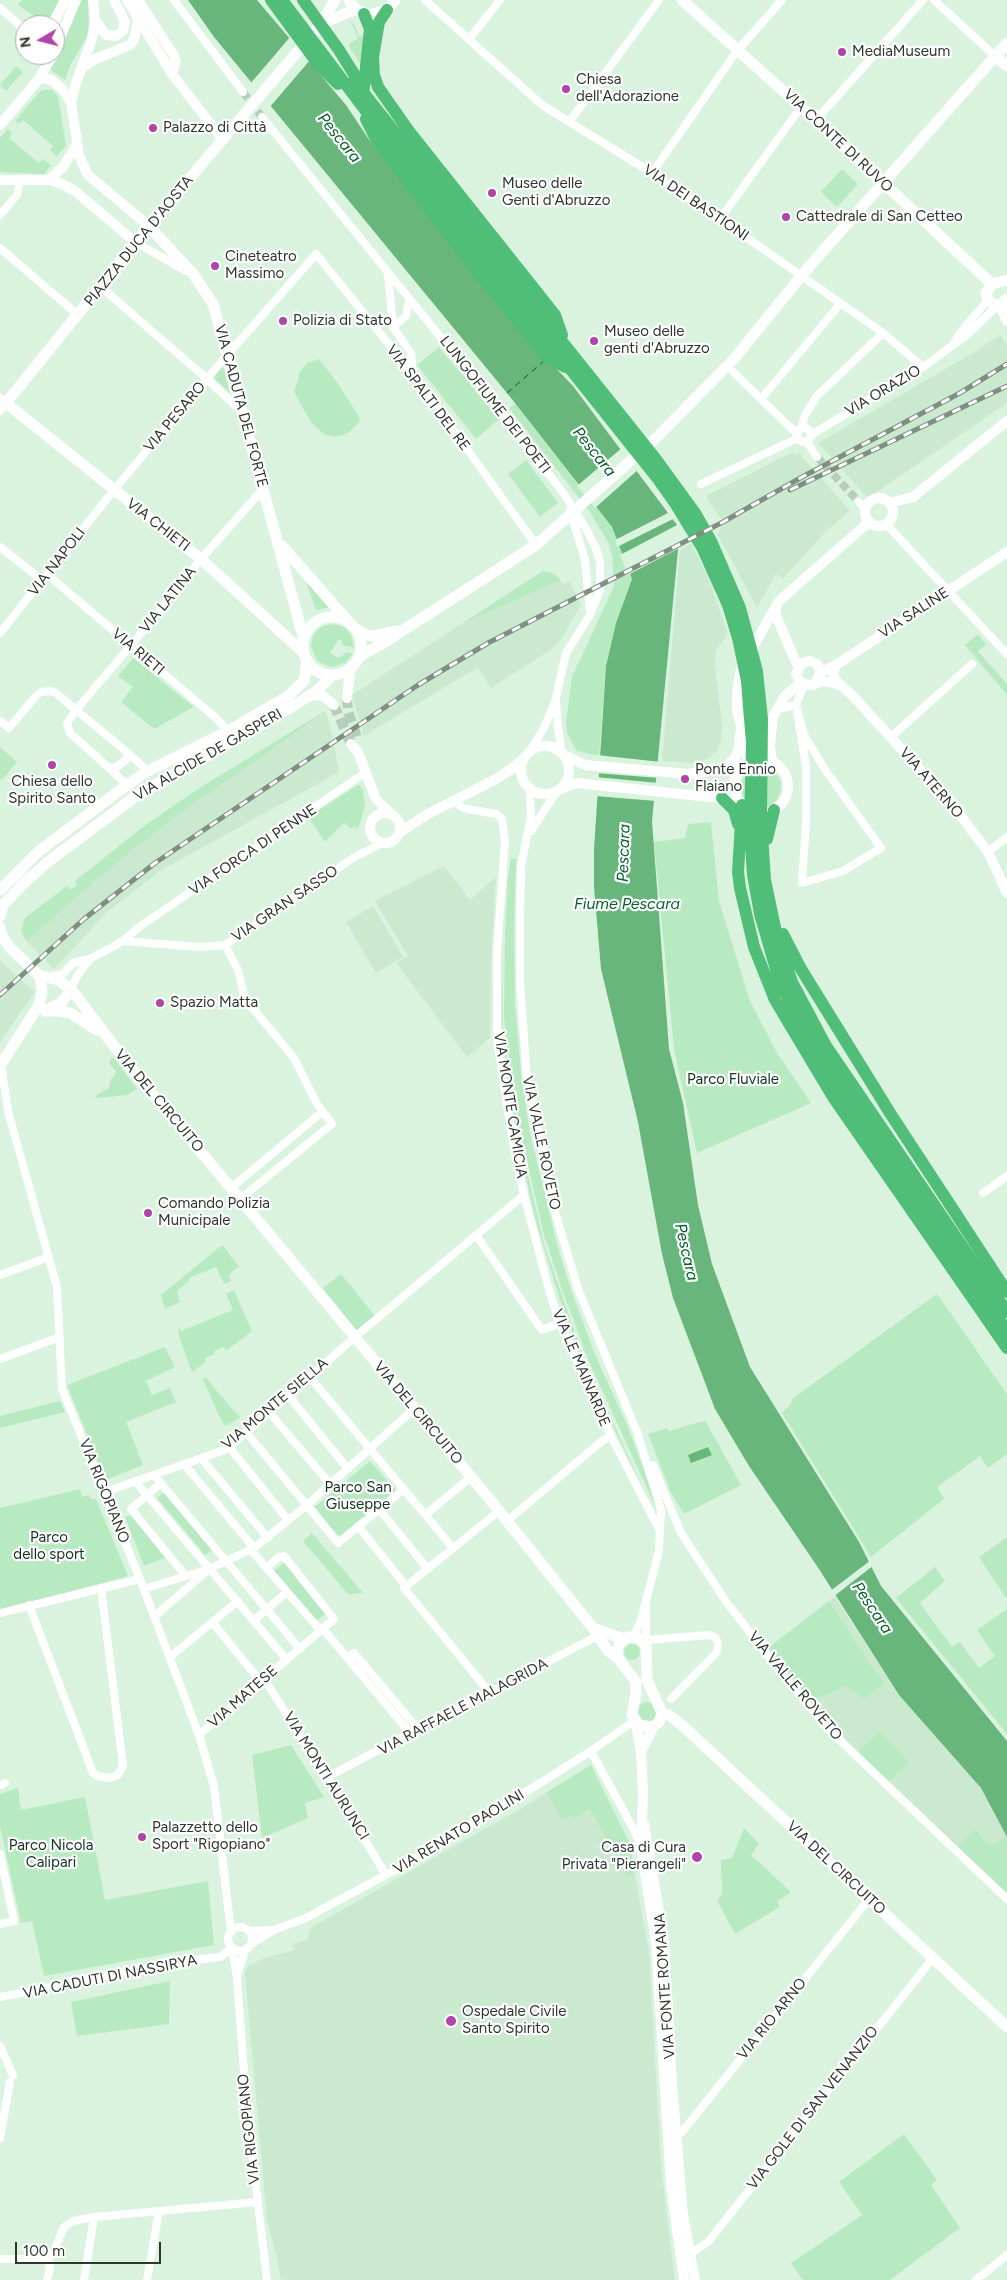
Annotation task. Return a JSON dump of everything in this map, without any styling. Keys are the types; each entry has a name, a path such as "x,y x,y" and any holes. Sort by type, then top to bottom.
{"highway":[{"path":"271,0 318,64 372,119"},
{"path":"282,0 372,119 676,503 702,547 728,605 738,638 750,698 752,742 751,846 755,888 764,932 780,983 815,1050 976,1277 1007,1312"},
{"path":"291,0 342,68 370,100 678,487 695,513 723,565 744,622 757,672 762,719 761,820 765,880 776,932 792,982 826,1046 976,1277 1007,1331"},
{"path":"304,0 339,50 370,100"},
{"path":"391,5 379,22 369,63 363,101 367,125 371,133 477,271 548,358 571,370"},
{"path":"356,8 370,29 369,63 386,100 555,315 565,345"},
{"path":"722,798 729,803 736,814 740,850"},
{"path":"740,802 738,872 746,918 762,969 775,1000 833,1097 1007,1348"},
{"path":"774,810 766,842 767,879 771,899 786,942 890,1113 1007,1292"}],"main road":[{"name":"PIAZZA DUCA D'AOSTA","path":"78,315 148,226 325,20 335,0"},
{"name":"VIA CONTE DI RUVO","path":"682,0 884,183 1001,284"},
{"path":"325,20 356,8 376,15 391,5"},
{"path":"404,630 374,636 366,635 336,617 322,619 310,627 304,640 305,656 317,671 331,676 350,670 360,656 404,630 536,545 551,533 656,438 727,366 802,276 1007,43"},
{"path":"995,56 1007,66"},
{"name":"VIA CADUTA DEL FORTE","path":"148,226 194,276 213,304 304,640"},
{"path":"1001,284 986,293 998,302 1007,320"},
{"path":"2,404 78,315"},
{"name":"VIA CHIETI","path":"2,404 201,559 305,656"},
{"name":"VIA CADUTA DEL FORTE","path":"278,542 352,625"},
{"path":"352,625 361,642 360,656"},
{"name":"VIA ALCIDE DE GASPERI","path":"0,890 38,852 127,785 148,771 228,731 288,696 302,685 305,656"},
{"name":"VIA ALCIDE DE GASPERI","path":"0,916 3,905 25,882 136,796 309,696 331,676"},
{"name":"VIA DEL CIRCUITO","path":"0,929 5,946 45,976 59,980 71,989 106,1037 415,1408 507,1521 608,1651 618,1658 636,1682 634,1703"},
{"path":"42,1008 42,991 45,976"},
{"path":"0,1064 25,1028 42,1008 60,1004 71,989"},
{"name":"VIA DEL CIRCUITO","path":"42,1008 70,1013 106,1037"},
{"path":"595,1632 640,1638 647,1642 647,1680 661,1707 659,1722 654,1726 645,1728 635,1722 632,1714 634,1703 646,1697 661,1707"},
{"path":"618,1658 618,1645 629,1637"},
{"name":"VIA DEL CIRCUITO","path":"661,1707 684,1726 1007,2026"}],"street":[{"path":"57,15 65,0"},
{"path":"65,25 76,0"},
{"path":"94,0 92,39 71,103 82,166 88,175 148,226"},
{"path":"94,20 106,36 113,37 123,31 125,22 114,0"},
{"path":"127,0 172,74 226,137"},
{"path":"138,0 170,48 176,61 172,74"},
{"path":"174,0 243,92"},
{"name":"VIA DEI BASTIONI","path":"424,0 542,105 652,172 883,333 923,367"},
{"path":"469,39 500,0"},
{"path":"570,122 659,0"},
{"path":"816,120 923,0"},
{"path":"934,0 995,56"},
{"path":"652,172 737,50 777,2"},
{"path":"0,8 15,21"},
{"path":"81,68 95,59 132,44 138,19"},
{"path":"0,125 38,80 46,65"},
{"path":"38,80 48,79 56,82 71,103"},
{"path":"720,219 801,107"},
{"name":"LUNGOFIUME DEI POETI","path":"262,117 494,403 564,494 586,529 600,562 600,590 590,615 566,653 556,696 544,728 527,755"},
{"path":"48,180 63,167 77,144"},
{"path":"0,180 48,180 75,191 135,242"},
{"path":"0,216 17,195 20,180"},
{"name":"VIA CADUTA DEL FORTE","path":"135,242 194,276"},
{"name":"PIAZZA DUCA D'AOSTA","path":"0,248 78,315"},
{"name":"VIA PESARO","path":"114,490 207,379 316,254"},
{"name":"VIA SPALTI DEL RE","path":"316,254 413,374 536,545"},
{"path":"388,274 393,328 411,353 413,374"},
{"path":"101,287 242,412"},
{"path":"393,328 406,316 409,300"},
{"name":"VIA ORAZIO","path":"700,484 803,435 923,367 952,345 963,329 998,302"},
{"path":"761,399 840,304"},
{"path":"406,316 424,318"},
{"path":"803,435 805,416 817,396 883,333"},
{"path":"727,366 761,399 803,435 817,457"},
{"path":"890,503 913,497 1007,421"},
{"name":"VIA LATINA","path":"76,710 131,646 201,559 263,488"},
{"name":"VIA NAPOLI","path":"0,633 114,490"},
{"name":"LUNGOFIUME DEI POETI","path":"564,494 585,560 590,615"},
{"path":"878,498 885,499 890,503 893,514 886,524 877,526 869,522 866,516 867,506 878,498"},
{"path":"722,769 733,761 738,751 740,738 737,692 740,668 780,599 869,522"},
{"path":"886,524 1007,654"},
{"name":"VIA RIETI","path":"0,547 45,578 131,646 216,718 228,731"},
{"name":"VIA SALINE","path":"819,676 1007,552"},
{"path":"775,608 777,618 798,667"},
{"path":"819,676 812,685 802,683 796,674 798,667 804,662 813,661 817,664 819,676 824,681 838,683"},
{"path":"891,737 972,664"},
{"path":"836,665 833,674 838,683"},
{"path":"347,698 350,670"},
{"path":"796,705 807,740 826,771 881,848 843,871 802,883 807,777 796,705 802,683"},
{"path":"772,762 771,731 773,716 790,691 802,683"},
{"name":"VIA ATERNO","path":"838,683 853,696 948,800 988,852 1007,893"},
{"path":"0,721 9,728 36,696 46,691 56,694 148,771"},
{"path":"309,696 323,696 334,705"},
{"name":"LUNGOFIUME DEI POETI","path":"556,696 558,728 563,755"},
{"path":"778,708 796,705"},
{"path":"76,710 66,723 70,734 127,785"},
{"path":"738,718 746,748 745,766 735,782 740,802"},
{"path":"355,745 376,799 397,824"},
{"path":"397,824 426,815 452,800 496,780 538,747 549,746 585,765 688,774 745,766 759,760 772,762 784,772 788,786 784,800 774,810 766,813 755,812 740,802 722,798 584,783 572,784 557,791 543,794 516,779 496,780"},
{"path":"108,767 115,768 126,760 128,753"},
{"path":"527,755 521,773 528,786"},
{"path":"557,791 565,784 568,775 568,765 563,755"},
{"name":"VIA FORCA DI PENNE","path":"45,976 63,974 76,962 90,959 123,941 139,927 366,772"},
{"name":"VIA VALLE ROVETO","path":"528,786 531,816 521,866 520,943 520,982 527,1080 556,1215 578,1289 637,1432 659,1498 662,1523 661,1532"},
{"name":"VIA VALLE ROVETO","path":"526,840 557,791"},
{"path":"376,799 370,829 373,838 382,843 394,840 397,824"},
{"name":"VIA MONTE CAMICIA","path":"355,1337 524,1195 512,1137 497,1038 497,952 505,828 502,819 496,814 462,808 452,800"},
{"path":"373,819 382,814 397,824"},
{"path":"988,852 1007,837"},
{"name":"VIA GRAN SASSO","path":"123,941 146,941 200,947 225,945 353,858 382,843"},
{"path":"139,927 139,936 146,941"},
{"path":"225,945 238,970 245,999 294,1058 322,1112 332,1124 240,1199"},
{"name":"VIA FORCA DI PENNE","path":"71,989 77,976 90,959"},
{"name":"VIA RIGOPIANO","path":"0,1064 8,1111 57,1287 62,1389 155,1616 199,1735 214,1786 230,1915 230,1932"},
{"path":"231,1188 322,1112"},
{"path":"983,1193 1007,1176"},
{"name":"VIA LE MAINARDE","path":"524,1195 560,1323 611,1436 661,1532"},
{"path":"476,1235 542,1330 560,1323"},
{"path":"0,1275 49,1257"},
{"path":"1,1356 60,1337"},
{"name":"VIA MONTE SIELLA","path":"105,1492 229,1447 355,1337"},
{"path":"309,1376 453,1548"},
{"path":"288,1395 348,1468"},
{"path":"144,1589 185,1575 210,1569 252,1549 307,1505 415,1408"},
{"path":"269,1412 330,1484"},
{"path":"246,1432 338,1543 404,1489"},
{"name":"VIA VALLE ROVETO","path":"637,1432 644,1441 681,1533 727,1603 778,1669 828,1729 1007,1899"},
{"path":"507,1521 602,1441 611,1436"},
{"path":"229,1447 288,1520"},
{"path":"201,1458 268,1538"},
{"path":"184,1464 266,1568 347,1658 411,1734"},
{"path":"154,1474 300,1649"},
{"path":"425,1515 471,1477"},
{"name":"VIA MATESE","path":"135,1481 287,1660"},
{"path":"161,1483 131,1508 185,1575"},
{"path":"379,1509 428,1569"},
{"path":"405,1587 499,1511"},
{"path":"358,1526 490,1693"},
{"path":"629,1637 646,1601 659,1551 661,1532"},
{"path":"266,1568 279,1557 284,1556 334,1619 322,1630"},
{"path":"155,1616 210,1569"},
{"path":"0,1613 140,1579"},
{"path":"29,1605 93,1773 97,1776 110,1778 118,1774 124,1766 101,1588"},
{"path":"254,1620 287,1592"},
{"path":"170,1657 238,1601"},
{"path":"646,1601 647,1642 709,1635 715,1636 718,1643 717,1652 671,1698"},
{"name":"VIA MONTI AURUNCI","path":"212,1622 262,1680 328,1777 386,1875"},
{"name":"VIA MATESE","path":"199,1735 322,1630"},
{"name":"VIA RAFFAELE MALAGRIDA","path":"328,1777 490,1693 595,1632"},
{"path":"347,1658 354,1653 419,1730"},
{"name":"VIA RENATO PAOLINI","path":"251,1944 276,1930 304,1919 386,1875 510,1802 635,1722"},
{"name":"VIA FONTE ROMANA","path":"635,1722 641,1752 641,1848 656,1942 673,2158 695,2280"},
{"name":"VIA FONTE ROMANA","path":"641,1752 654,1726"},
{"name":"VIA FONTE ROMANA","path":"591,1751 635,1832 641,1848"},
{"name":"VIA FONTE ROMANA","path":"642,1816 651,1854 664,1940 675,2131 673,2212 684,2280"},
{"path":"0,1854 14,1921 0,1924"},
{"name":"VIA RIO ARNO","path":"675,2131 677,2134 682,2132 869,1899"},
{"path":"230,1915 245,1929 252,1937 251,1944 245,1950 238,1951 231,1947 228,1937 230,1932 236,1928 245,1929"},
{"name":"VIA RENATO PAOLINI","path":"245,1929 276,1930"},
{"path":"231,1947 223,1956 234,1966"},
{"name":"VIA RIGOPIANO","path":"231,1947 237,1978 243,2065 267,2280"},
{"name":"VIA RIGOPIANO","path":"237,1978 245,1950"},
{"name":"VIA CADUTI DI NASSIRYA","path":"0,1997 169,1963 223,1956"},
{"name":"VIA GOLE DI SAN VENANZIO","path":"690,2254 708,2242 933,1958"},
{"path":"0,2046 11,2079 0,2138"},
{"path":"0,2259 39,2259 48,2256 54,2250 64,2227 73,2221 94,2217 257,2202"},
{"path":"147,2280 159,2211"},
{"path":"84,2280 94,2217"},
{"path":"47,2280 50,2270 48,2256"},
{"path":"976,2280 1007,2256"}],"shaded area":[{"path":"1000,335 1007,346 1007,403 868,498 818,443 973,353"},
{"path":"793,452 796,455 799,453 850,511 825,532 783,579 776,574 757,608 718,535 720,527 725,524 707,499 708,495"},
{"path":"691,543 709,579 728,634 716,650 715,666 722,725 721,741 717,751 709,758 696,763 662,761 680,550"},
{"path":"543,571 557,575 563,584 570,581 581,605 561,639 552,649 491,688 478,667 364,736 352,695"},
{"path":"325,711 330,725 339,772 160,871 107,912 54,969 26,941 21,930 25,918 67,886 70,890 77,885 75,881 143,827 195,791"},
{"path":"444,866 470,900 496,877 491,958 490,1038 467,1057 396,963 408,956 375,901"},
{"path":"373,906 403,957 376,973 346,922"},
{"path":"0,961 35,992 0,1042"},
{"path":"835,1597 899,1695 981,1788 1007,1837 992,1844 986,1842 975,1829 954,1849 888,1782 909,1761 858,1753 812,1702 845,1686 884,1684 829,1601"},
{"name":"Ospedale Civile Santo Spirito","path":"591,1765 629,1842 649,1951 661,2166 675,2280 281,2280 267,2220 245,1973 248,1966 264,1958 294,1950 293,1944 307,1940 310,1928 520,1809"}],"green space":[{"path":"22,0 60,0 52,15 33,15 18,5"},
{"path":"81,0 88,0 89,33 70,66 65,80 50,69 53,65 65,65 65,39"},
{"path":"350,20 355,26 359,37 364,35 361,65 348,45 358,38"},
{"path":"16,66 23,72 6,91 0,85"},
{"path":"51,89 58,96 66,146 57,156 50,150 53,146 23,120 19,124 15,121 40,91"},
{"path":"8,129 12,133 9,138 39,163 43,159 51,165 44,174 0,172 0,138"},
{"path":"842,169 858,184 837,207 821,192"},
{"path":"439,347 499,419 476,439 417,365"},
{"path":"319,359 339,385 360,421 348,433 335,437 326,435 311,422 294,392 300,372 307,363"},
{"path":"222,363 230,393 212,376"},
{"path":"515,404 612,527 632,579 616,623 606,666 599,756 578,751 575,748 567,733 566,722 572,677 614,586 612,555 608,542 590,512 509,408"},
{"path":"526,460 558,503 540,517 508,474"},
{"path":"543,571 552,573 561,580 463,623"},
{"path":"305,579 330,607 316,610"},
{"path":"333,624 344,627 351,634 354,648 343,645 341,640 338,640 330,653 339,658 347,652 353,654 345,663 331,667 317,661 311,646 313,636 317,630 323,626"},
{"path":"978,634 986,645 978,651 1007,684 1007,695 965,645"},
{"path":"133,658 194,707 154,729 121,702 133,687 118,676"},
{"path":"325,711 181,812 117,862 26,941 21,930 25,918 67,886 70,890 77,885 75,881 143,827 195,791"},
{"path":"0,747 17,762 2,780 0,779"},
{"path":"765,767 772,770 778,776 781,787 780,795 772,804 765,807 757,807 750,804 742,795 741,783 744,776 753,768"},
{"path":"360,785 363,791 365,806 358,829 355,826 352,829 344,823 325,842 308,817"},
{"name":"Parco Fluviale","path":"711,822 719,901 750,1001 777,1053 811,1103 697,1153 674,1049 654,842 685,838 688,824"},
{"path":"516,858 514,928 515,1003 521,1073 530,1133 557,1244 570,1287 594,1352 627,1425 659,1509 658,1512 590,1364 564,1295 544,1235 525,1151 512,1085 504,1017 508,876 511,859"},
{"path":"503,931 503,1037 524,1159 544,1244 583,1355 580,1354 559,1297 535,1218 508,1096 502,1034"},
{"path":"111,1058 114,1058 137,1089 127,1095 97,1098 95,1097 98,1094 109,1088 110,1080 115,1075 116,1071 109,1064"},
{"path":"222,1245 239,1266 229,1275 231,1281 224,1284 216,1267 189,1278 190,1281 177,1291 180,1302 165,1309 161,1295"},
{"path":"341,1274 375,1316 357,1331 323,1288"},
{"path":"234,1290 252,1331 226,1351 224,1347 214,1351 215,1354 205,1358 206,1362 192,1372 179,1336 178,1325 181,1331 233,1310 226,1294"},
{"path":"937,1294 1007,1394 1007,1454 988,1468 980,1456 937,1487 944,1499 871,1557 782,1413 790,1405 792,1399"},
{"path":"165,1347 175,1367 146,1381 152,1395 170,1388 176,1402 126,1422 143,1465 105,1480 67,1385"},
{"path":"583,1355 646,1496 593,1384 594,1382"},
{"path":"205,1377 240,1418 225,1426 203,1379"},
{"path":"60,1401 65,1412 0,1428 0,1416"},
{"path":"703,1421 706,1422 741,1485 684,1514 671,1493 648,1434 667,1428 669,1431"},
{"name":"Parco San Giuseppe","path":"370,1461 396,1491 339,1537 315,1507"},
{"name":"Parco dello sport","path":"80,1489 82,1497 89,1495 90,1499 96,1499 128,1576 0,1610 0,1508"},
{"path":"165,1491 214,1548 205,1555 157,1498"},
{"path":"131,1515 165,1558 144,1566 125,1517"},
{"path":"312,1533 363,1593 348,1594 303,1541"},
{"path":"1007,1537 1007,1599 979,1557"},
{"path":"285,1562 327,1613 316,1621 274,1571"},
{"path":"935,1567 945,1581 920,1603 952,1647 960,1642 979,1668 995,1656 977,1630 1007,1609 1007,1734 896,1598"},
{"path":"829,1601 884,1684 864,1698 845,1686 812,1702 768,1648"},
{"path":"632,1644 638,1646 640,1652 638,1658 632,1660 626,1658 624,1652 626,1646"},
{"path":"647,1702 654,1705 657,1712 654,1719 647,1722 640,1719 637,1712 640,1705"},
{"path":"879,1731 909,1762 888,1782 858,1753"},
{"path":"291,1745 324,1797 305,1803 308,1818 262,1838 252,1755"},
{"path":"591,1765 629,1842 634,1872 628,1876 590,1809 573,1818 571,1815 562,1820 547,1792"},
{"name":"Parco Nicola Calipari","path":"18,1788 21,1810 85,1797 105,1900 208,1881 214,1945 44,1976 32,1921 21,1923 0,1826 0,1794"},
{"path":"744,1828 759,1844 751,1855 791,1892 777,1902 780,1907 735,1934 717,1900 722,1894 721,1860 732,1858"},
{"path":"975,1829 986,1842 992,1844 1007,1837 1007,1896 954,1849"},
{"path":"170,1981 169,2024 77,2036 71,2002"},
{"path":"904,2134 937,2180 931,2185 960,2228 890,2280 803,2280 791,2263 862,2215 839,2182"}],"water":[{"name":"Fiume Pescara","path":"188,0 257,0 346,105 374,147 547,359 573,386 680,529 652,821 669,1049 683,1103 698,1205 712,1264 750,1367 859,1542 881,1586 1007,1741 1007,1837 981,1788 899,1695 819,1569 749,1466 715,1409 673,1298 662,1254 638,1122 601,969 594,887 594,849 606,666 616,623 632,579 612,527 507,393 214,37"},
{"path":"708,1447 712,1455 691,1463 688,1455"}],"pier":[{"path":"291,36 311,59 269,108 250,84"},
{"path":"623,447 639,469 595,508 577,486"},
{"path":"670,512 675,518 617,547 615,540"},
{"path":"679,524 682,529 681,547 628,575 620,555"},
{"path":"597,755 661,762 659,778 596,773"},
{"path":"596,777 658,783 656,801 595,796"},
{"path":"871,1560 874,1565 833,1597 829,1592"}],"ferry route":[{"path":"507,393 544,361"}],"tunnel":[{"path":"243,92 262,117"},
{"path":"817,457 859,502"},
{"path":"347,698 348,711 358,740"},
{"path":"334,705 351,744"}],"railway":[{"path":"0,995 84,919 155,863 418,685 488,643 723,522 802,477 960,393 1007,364"},
{"path":"790,490 1007,386"}],"place":[{"name":"MediaMuseum","path":"842,52"},
{"name":"Chiesa dell'Adorazione","path":"566,89"},
{"name":"Palazzo di Città","path":"153,128"},
{"name":"Museo delle Genti d'Abruzzo","path":"492,193"},
{"name":"Cattedrale di San Cetteo","path":"786,217"},
{"name":"Cineteatro Massimo","path":"215,266"},
{"name":"Polizia di Stato","path":"283,321"},
{"name":"Museo delle genti d'Abruzzo","path":"594,341"},
{"name":"Chiesa dello Spirito Santo","path":"52,765"},
{"name":"Ponte Ennio Flaiano","path":"685,779"},
{"name":"Spazio Matta","path":"160,1003"},
{"name":"Comando Polizia Municipale","path":"148,1213"},
{"name":"Palazzetto dello Sport \"Rigopiano\"","path":"142,1837"},
{"name":"Casa di Cura Privata \"Pierangeli\"","path":"697,1857"},
{"name":"Ospedale Civile Santo Spirito","path":"451,2021"}],"water label":[{"name":"Pescara","path":"339,138"},
{"name":"Pescara","path":"594,452"},
{"name":"Pescara","path":"624,853"},
{"name":"Pescara","path":"686,1252"},
{"name":"Pescara","path":"872,1608"}]}
